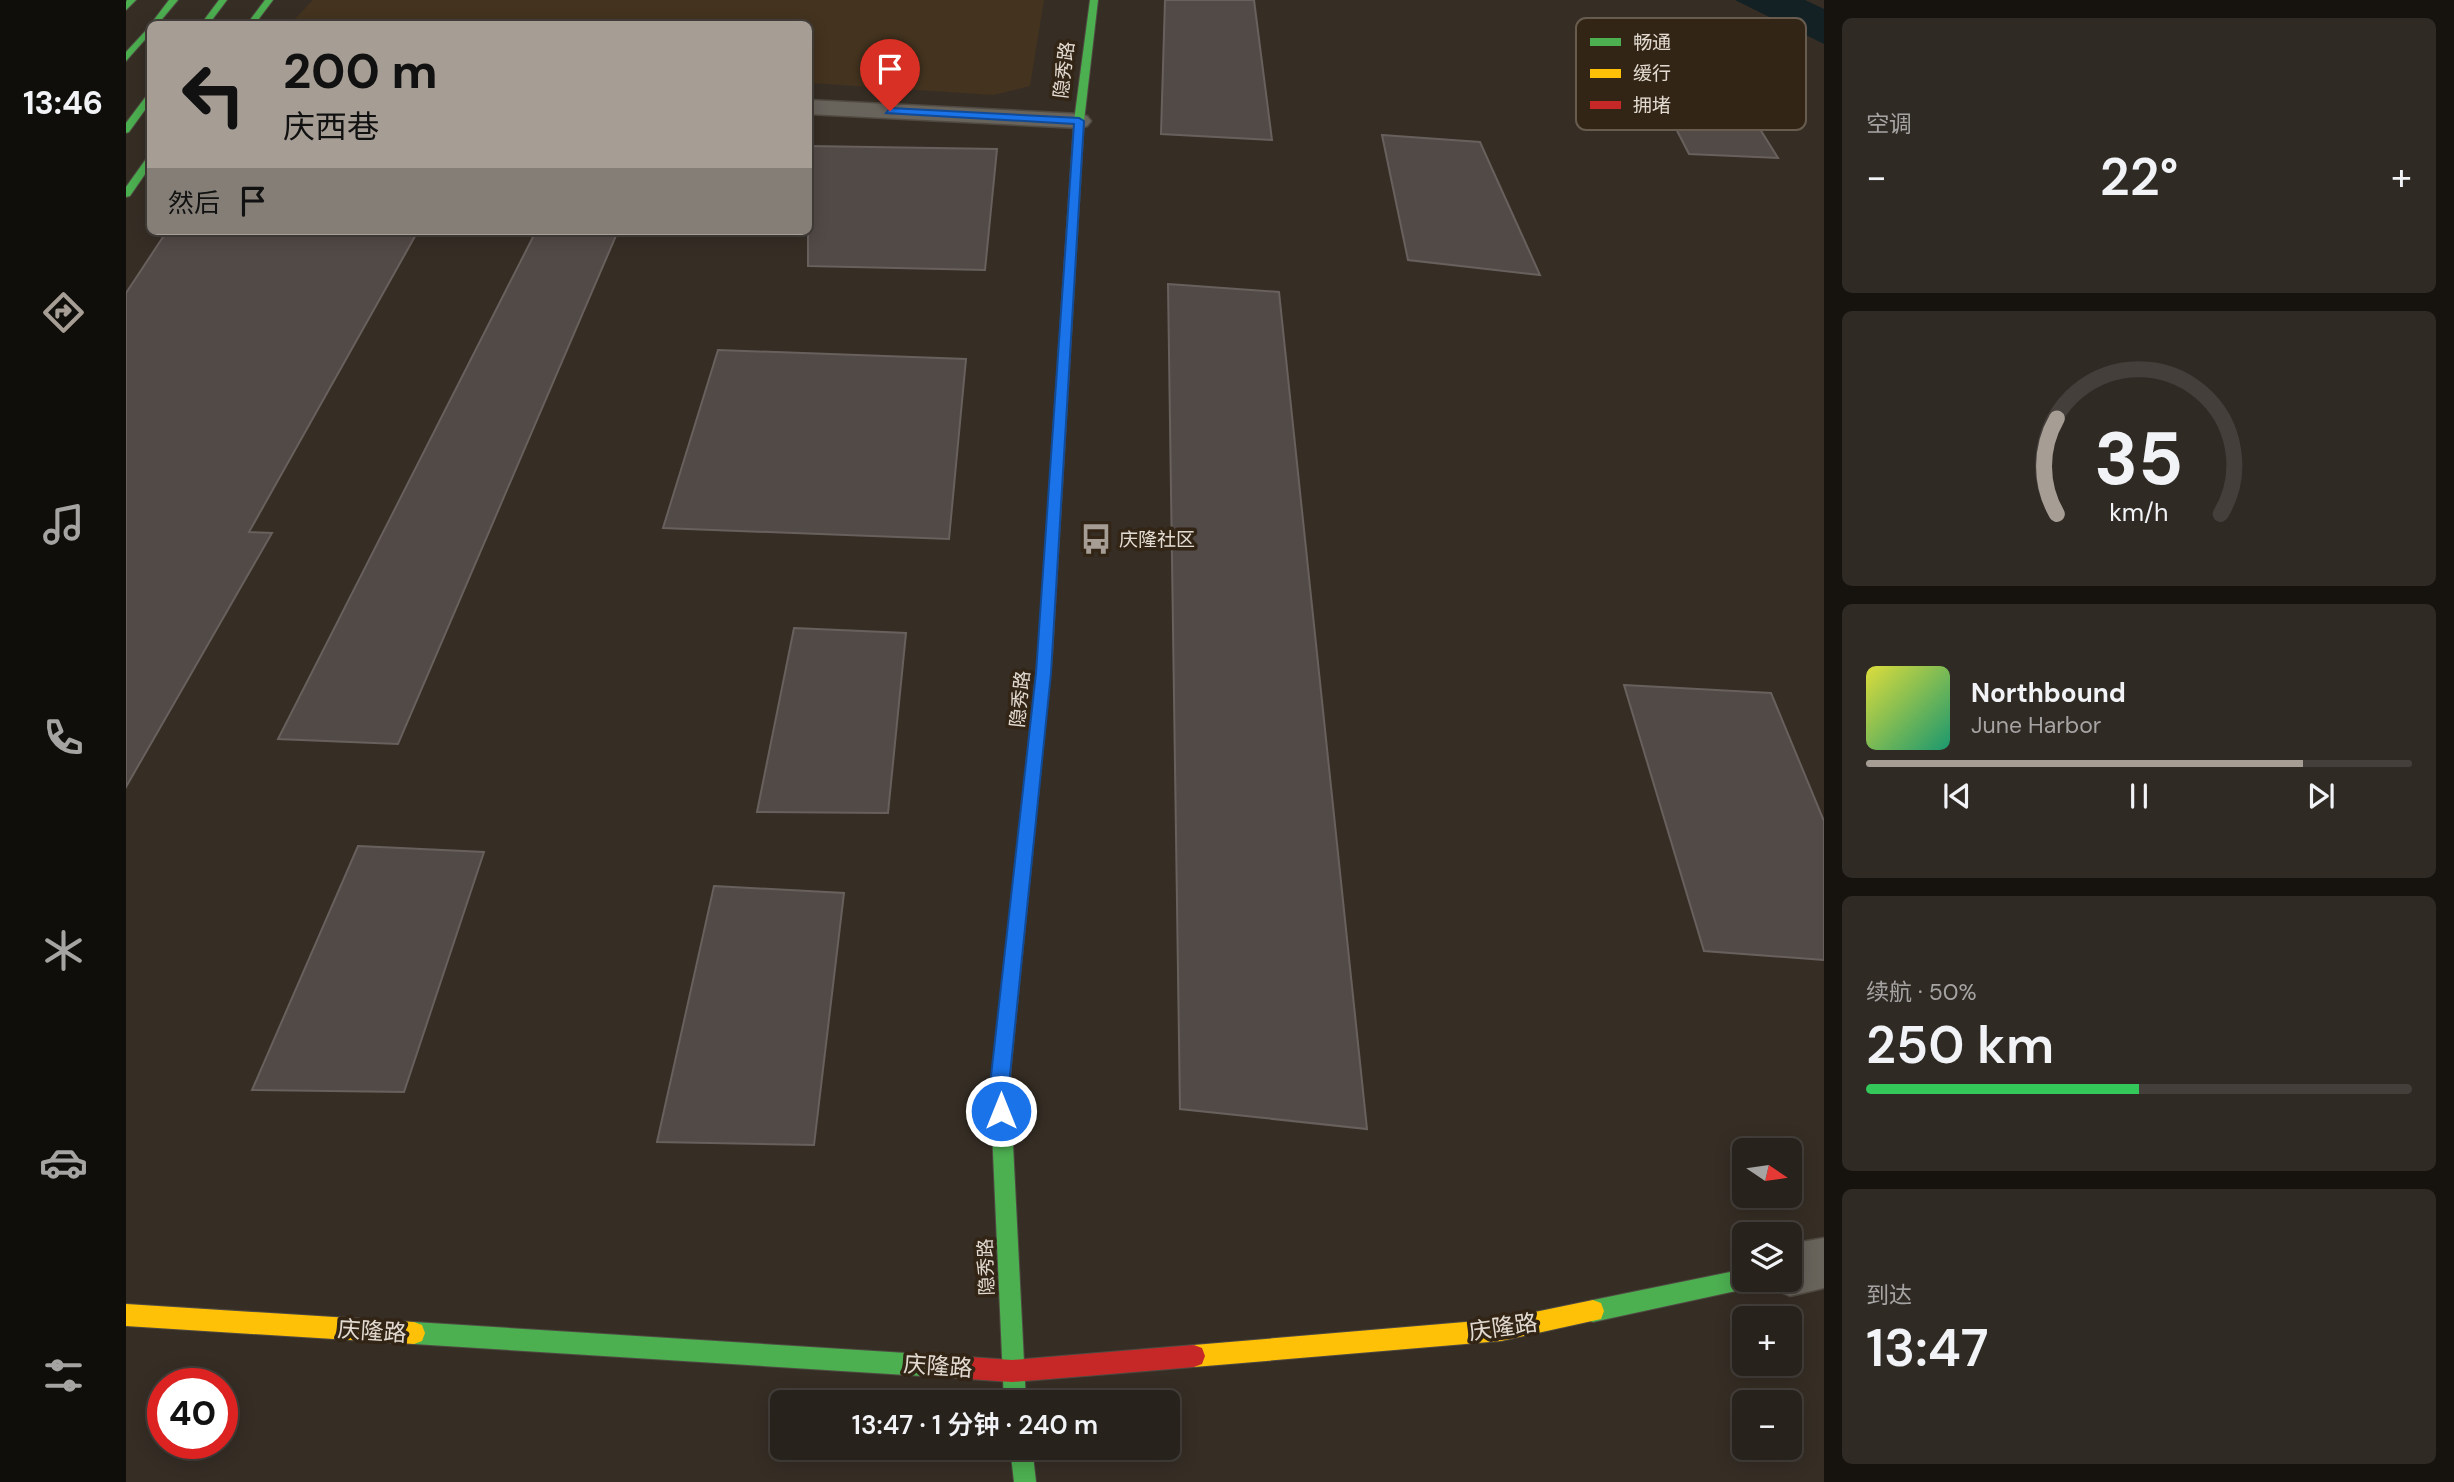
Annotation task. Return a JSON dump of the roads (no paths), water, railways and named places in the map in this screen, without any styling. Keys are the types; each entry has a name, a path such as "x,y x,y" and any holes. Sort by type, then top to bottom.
{"street":[{"path":"126,7 132,0"},
{"path":"156,21 174,0"},
{"path":"207,21 223,0"},
{"path":"253,21 269,0"},
{"name":"隐秀路","path":"1014,1390 1000,1085 1044,673 1079,121 1094,0"},
{"path":"126,58 147,33"},
{"path":"126,130 147,101"},
{"path":"812,107 1079,121"},
{"path":"126,194 147,165"},
{"path":"1802,1268 1824,1263"},
{"name":"庆隆路","path":"126,1315 1012,1371 1501,1330 1732,1282"},
{"path":"1023,1460 1026,1482"}],"place":[{"name":"庆隆社区","path":"1096,539"}]}
